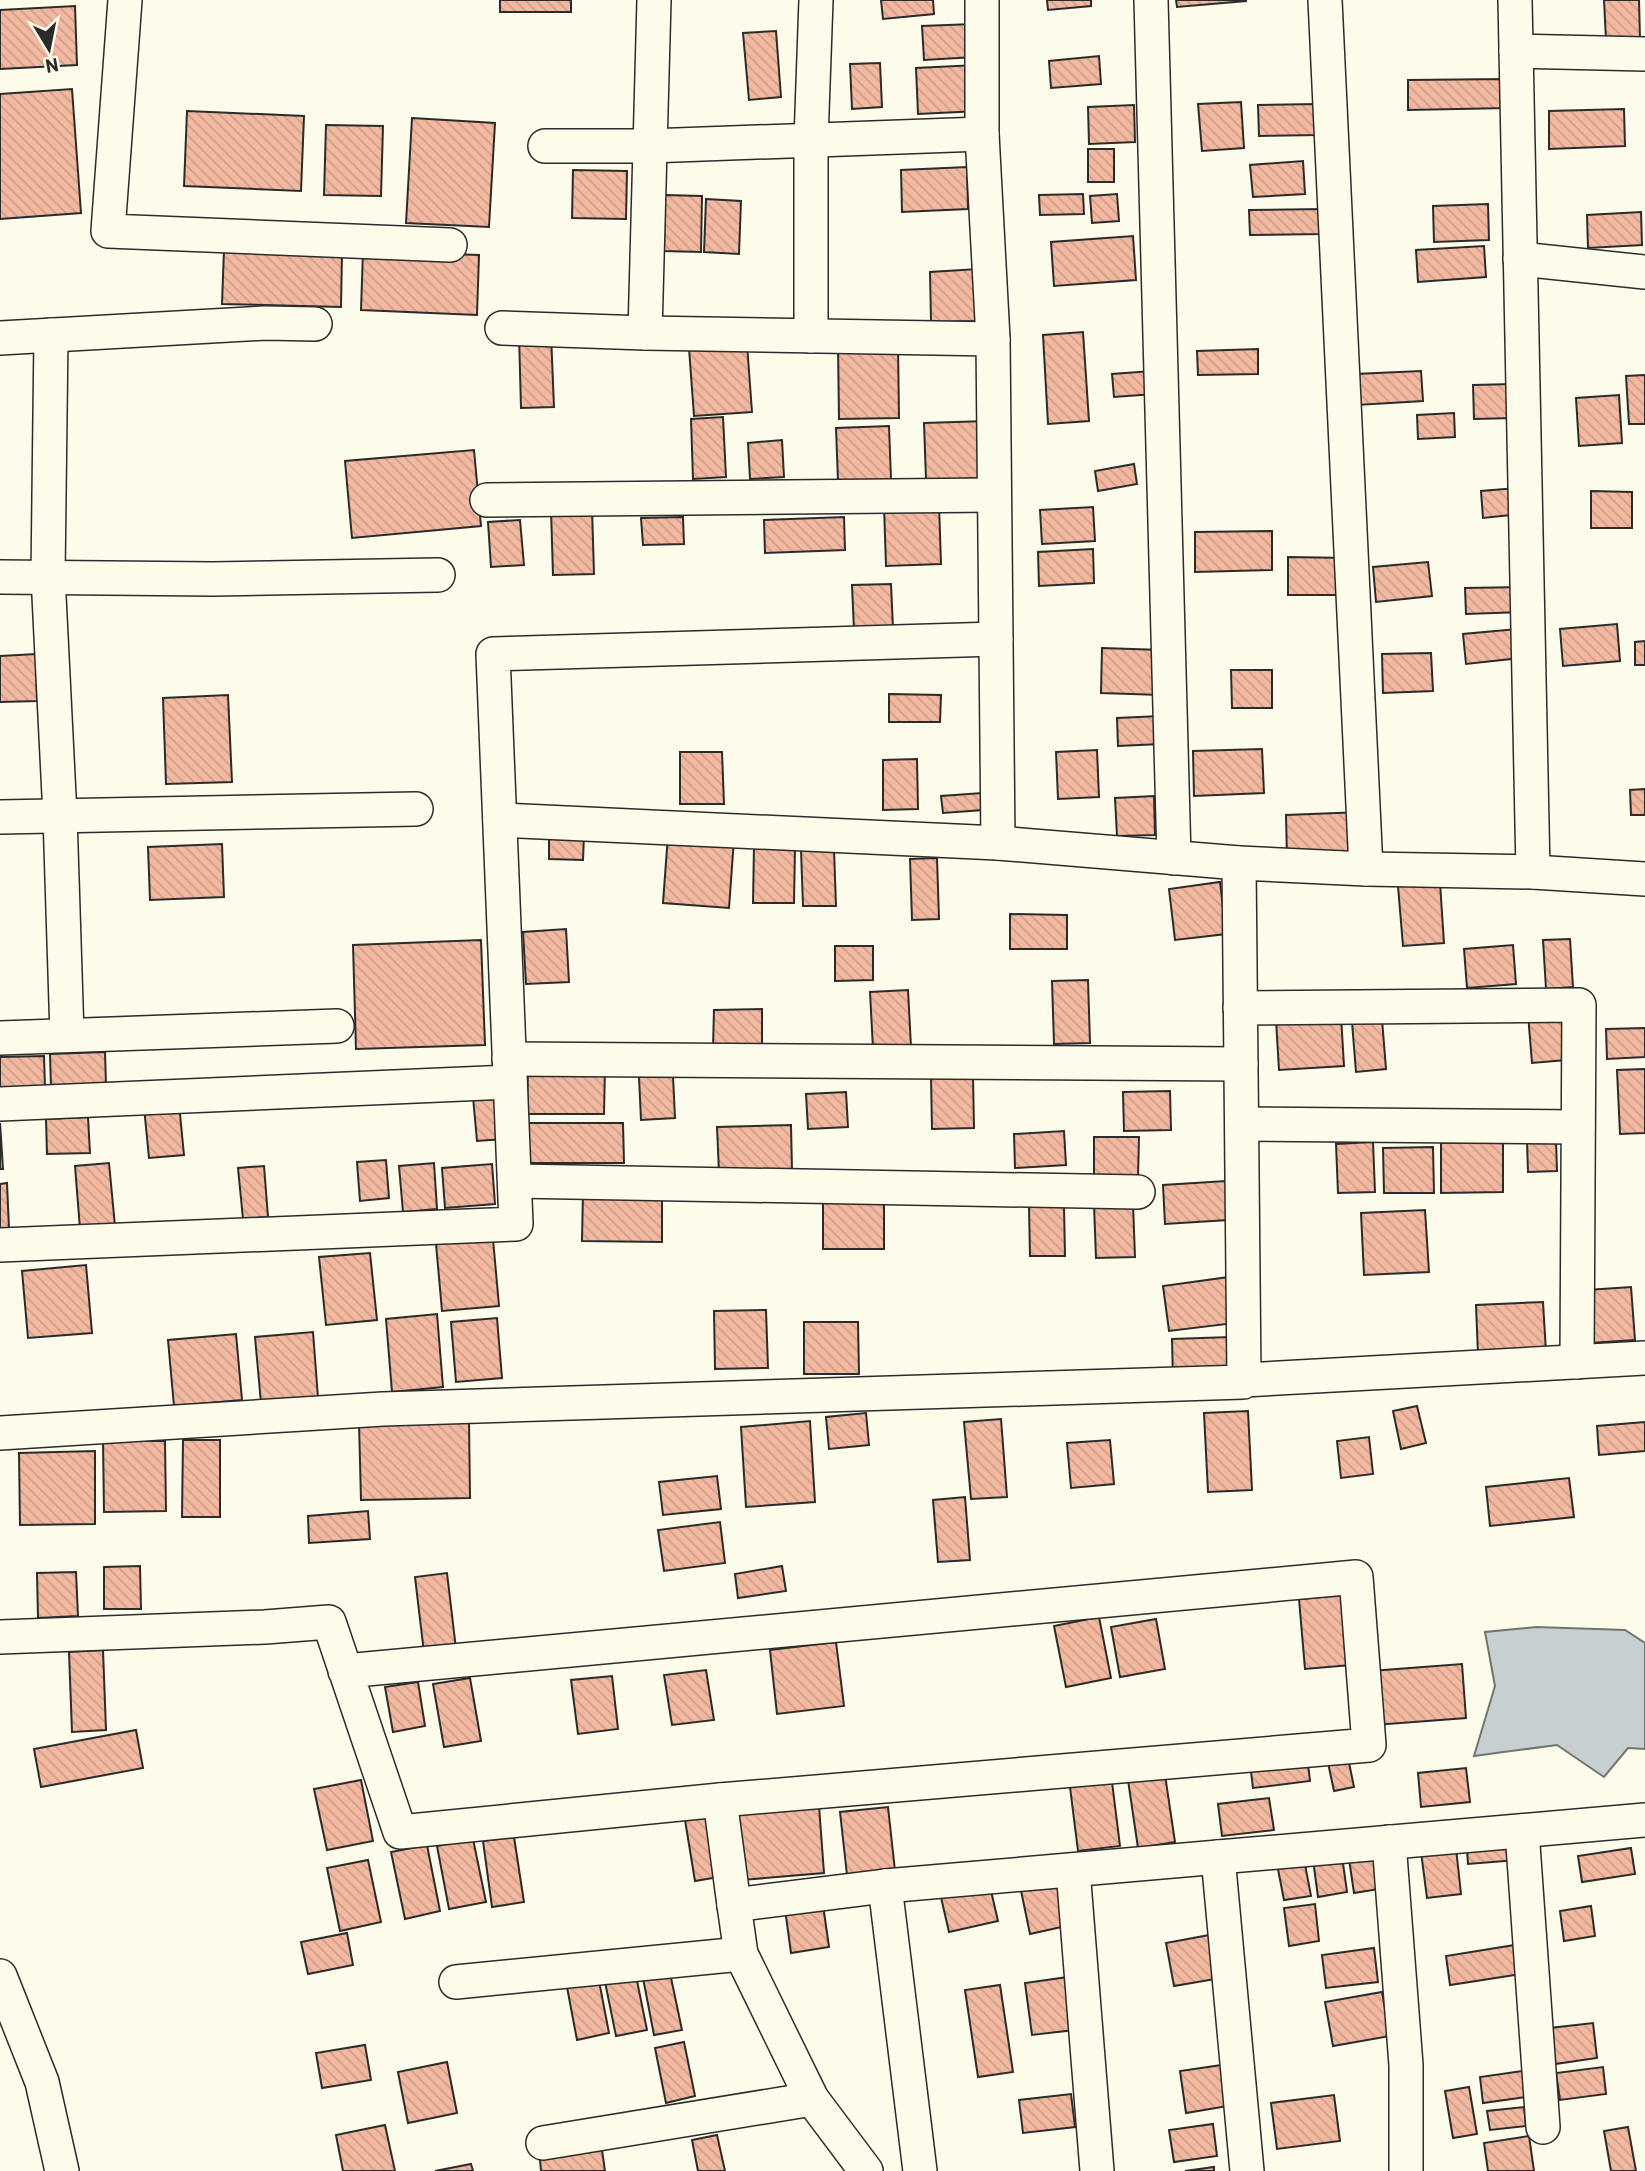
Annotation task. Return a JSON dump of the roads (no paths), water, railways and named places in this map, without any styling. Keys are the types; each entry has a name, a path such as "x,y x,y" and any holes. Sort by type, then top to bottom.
{"street":[{"path":"125,0 108,231 450,245"},
{"path":"645,334 654,0"},
{"path":"811,336 811,140 816,0"},
{"path":"982,0 982,134 993,339 998,843"},
{"path":"1151,0 1174,858"},
{"path":"1325,0 1366,869"},
{"path":"1515,0 1533,872"},
{"path":"1516,51 1645,54"},
{"path":"545,146 649,146 982,134"},
{"path":"1520,259 1645,272"},
{"path":"0,338 265,323 315,324"},
{"path":"502,328 645,334 993,339"},
{"path":"51,335 48,576 67,1035"},
{"path":"487,500 994,495"},
{"path":"0,577 213,579 438,575"},
{"path":"0,1245 516,1224 493,654 996,639"},
{"path":"0,817 416,809"},
{"path":"500,820 998,843 1239,863 1366,869 1533,872 1645,879"},
{"path":"1239,863 1244,1380"},
{"path":"1240,1008 1579,1005 1577,1362"},
{"path":"0,1038 337,1026"},
{"path":"0,1104 509,1071 1241,1063"},
{"path":"1242,1124 1578,1127"},
{"path":"514,1181 1138,1192"},
{"path":"0,1433 383,1409 1243,1382 1645,1358"},
{"path":"0,1637 329,1622 345,1671 400,1832 720,1800 1369,1745 1356,1577 345,1671"},
{"path":"720,1800 741,1954 812,2099 866,2171"},
{"path":"734,1905 885,1886 1390,1842 1522,1831 1644,1829"},
{"path":"1522,1831 1543,2126"},
{"path":"1390,1842 1406,2065 1406,2171"},
{"path":"1218,1857 1247,2171"},
{"path":"1073,1870 1097,2171"},
{"path":"885,1886 920,2171"},
{"path":"456,1982 741,1954"},
{"path":"0,1976 42,2082 62,2171"},
{"path":"543,2143 812,2099"}]}
